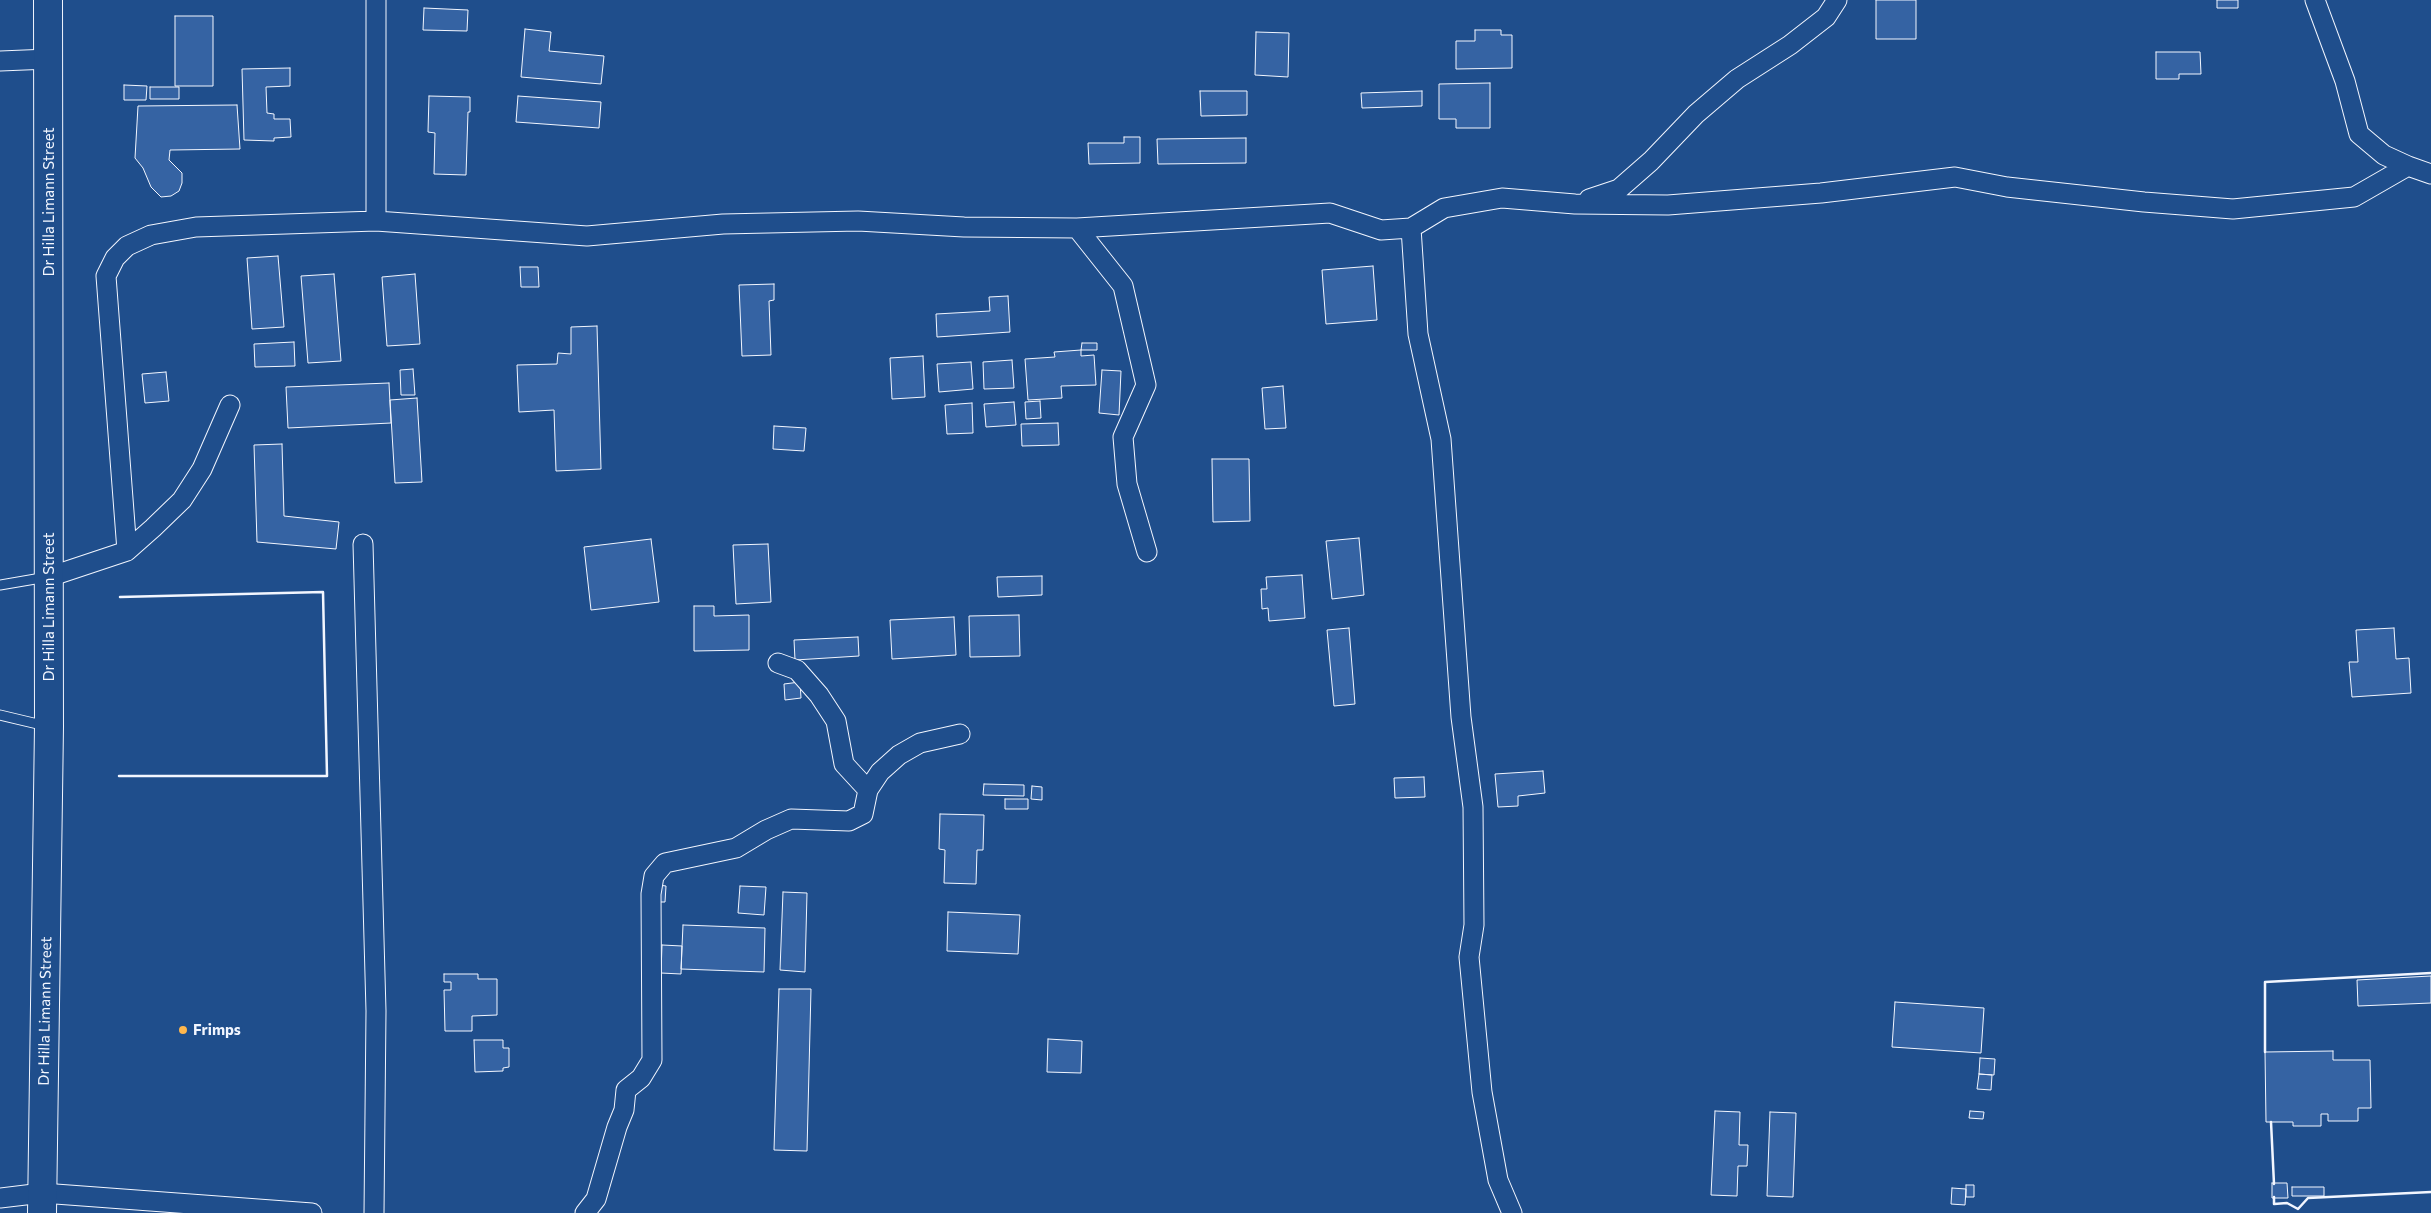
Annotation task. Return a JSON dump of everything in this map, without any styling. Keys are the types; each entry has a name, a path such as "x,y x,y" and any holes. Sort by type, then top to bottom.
{"highway":[{"name":"Dr Hilla Limann Street","path":"42,1203 49,726 48,0"}],"street":[{"path":"376,0 376,221"},
{"path":"1576,204 1619,189 1651,161 1696,114 1736,79 1790,45 1826,17 1837,0"},
{"path":"2315,0 2345,81 2359,134 2384,155 2431,174"},
{"path":"0,61 49,58"},
{"path":"127,551 106,276 115,258 127,246 151,236 196,227 376,221 587,236 723,224 849,221 964,227 1077,228 1330,213 1381,230 1411,228 1444,208 1502,198 1576,204 1668,205 1821,192 1955,177 2007,187 2144,202 2233,209 2354,197 2408,166"},
{"path":"1077,228 1123,286 1146,385 1123,437 1127,484 1147,552"},
{"path":"1411,228 1418,334 1441,439 1461,717 1474,807 1474,925 1469,957 1482,1092 1498,1180 1512,1213"},
{"path":"49,577 127,551 182,500 202,469 230,405"},
{"path":"363,544 376,1011 374,1213"},
{"path":"778,663 797,670 819,695 836,721 844,764 868,790"},
{"path":"585,1213 596,1199 617,1126 624,1110 626,1090 642,1078 652,1060 651,894 654,876 665,863 736,848 766,830 791,819 849,821 863,814 868,790 880,772 900,755 920,742 960,734"},
{"path":"0,1198 42,1203 312,1213"}],"lane":[{"path":"0,585 49,577"},
{"path":"0,715 49,726"}],"building":[{"path":"1876,0 1916,0 1916,39 1876,39"},
{"path":"2217,0 2238,0 2238,8 2217,8"},
{"path":"424,8 468,10 467,31 423,30"},
{"path":"175,16 213,16 213,86 175,86"},
{"path":"525,29 551,32 549,51 604,56 601,84 521,77"},
{"path":"1475,30 1501,30 1501,35 1512,35 1512,68 1456,69 1456,41 1475,41"},
{"path":"1256,32 1289,33 1288,77 1255,75"},
{"path":"2156,52 2200,52 2201,74 2179,74 2179,79 2156,79"},
{"path":"290,68 290,86 266,87 267,113 274,114 274,119 290,119 291,137 274,138 274,141 244,140 242,69"},
{"path":"1490,83 1490,128 1456,128 1456,119 1439,119 1439,84"},
{"path":"124,85 147,86 146,100 124,100"},
{"path":"150,87 179,87 179,99 150,99"},
{"path":"1200,91 1247,91 1247,115 1201,116"},
{"path":"1422,91 1422,106 1362,108 1361,93"},
{"path":"429,96 470,97 466,175 434,174 435,133 428,132"},
{"path":"518,96 601,102 599,128 516,122"},
{"path":"237,105 240,149 170,150 169,160 182,173 182,183 179,191 171,196 161,197 151,187 143,168 135,158 138,106"},
{"path":"1124,137 1140,137 1140,163 1089,164 1088,143 1124,143"},
{"path":"1246,138 1246,163 1158,164 1157,139"},
{"path":"278,256 284,327 252,329 247,258"},
{"path":"1373,266 1377,320 1326,324 1322,270"},
{"path":"520,267 538,267 539,287 521,287"},
{"path":"334,274 341,361 308,363 301,276"},
{"path":"415,274 420,344 387,346 382,277"},
{"path":"774,284 774,300 769,301 771,355 742,356 739,285"},
{"path":"1008,296 1010,332 937,337 936,314 990,311 989,297"},
{"path":"597,326 601,469 556,471 554,410 519,412 517,365 557,364 558,353 571,354 571,327"},
{"path":"294,342 295,366 255,367 254,344"},
{"path":"1082,343 1097,343 1097,350 1081,350"},
{"path":"1081,350 1081,356 1094,355 1096,385 1061,386 1062,398 1028,400 1025,359 1055,357 1054,352"},
{"path":"923,356 925,397 892,399 890,358"},
{"path":"1012,360 1014,388 984,389 983,362"},
{"path":"971,362 973,389 939,392 937,364"},
{"path":"413,369 415,395 401,395 400,370"},
{"path":"1102,370 1121,371 1119,415 1099,413"},
{"path":"166,372 169,401 145,403 142,374"},
{"path":"389,383 391,423 288,428 286,387"},
{"path":"1283,386 1286,428 1265,429 1262,388"},
{"path":"417,398 422,482 395,483 390,400"},
{"path":"1040,401 1041,418 1026,419 1025,402"},
{"path":"1014,402 1016,425 986,427 984,404"},
{"path":"972,403 973,433 947,434 945,405"},
{"path":"1058,423 1059,445 1022,446 1021,424"},
{"path":"774,426 806,428 804,451 773,449"},
{"path":"282,444 284,516 339,522 336,549 257,542 254,445"},
{"path":"1212,459 1249,459 1250,521 1213,522"},
{"path":"1359,538 1364,595 1332,599 1326,541"},
{"path":"651,539 659,602 591,610 584,547"},
{"path":"768,544 771,602 736,604 733,545"},
{"path":"1302,575 1305,618 1269,621 1268,608 1262,609 1261,589 1267,589 1266,577"},
{"path":"1042,576 1042,595 998,597 997,577"},
{"path":"694,606 714,606 714,616 749,615 749,650 694,651"},
{"path":"1019,615 1020,656 970,657 969,616"},
{"path":"954,617 956,655 892,659 890,620"},
{"path":"1349,628 1355,704 1334,706 1327,630"},
{"path":"2394,628 2396,659 2409,658 2411,693 2352,697 2349,662 2358,662 2356,630"},
{"path":"858,637 859,656 795,660 794,640"},
{"path":"800,682 801,698 785,700 784,684"},
{"path":"1543,771 1545,793 1518,796 1518,806 1498,807 1495,774"},
{"path":"1424,777 1425,797 1395,798 1394,778"},
{"path":"984,784 1024,785 1024,796 983,795"},
{"path":"1032,786 1042,787 1042,800 1031,799"},
{"path":"1005,799 1028,799 1028,809 1005,809"},
{"path":"940,814 984,815 983,850 977,850 976,884 944,883 945,850 939,849"},
{"path":"659,885 666,886 665,902 658,902"},
{"path":"740,886 766,887 764,915 738,913"},
{"path":"783,892 807,893 805,972 780,970"},
{"path":"948,912 1020,915 1018,954 947,951"},
{"path":"683,925 765,928 764,972 681,969"},
{"path":"662,945 682,946 681,974 661,973"},
{"path":"444,974 478,974 478,979 497,979 497,1015 472,1016 472,1031 445,1031 444,990 451,990 451,982 444,982"},
{"path":"2431,976 2431,1003 2358,1006 2357,980"},
{"path":"779,989 811,989 807,1151 774,1150"},
{"path":"1895,1002 1984,1008 1981,1053 1892,1047"},
{"path":"1048,1039 1082,1041 1081,1073 1047,1072"},
{"path":"474,1040 503,1040 503,1048 509,1048 509,1067 503,1068 503,1071 475,1072"},
{"path":"2333,1051 2333,1060 2370,1060 2371,1108 2358,1108 2358,1121 2328,1121 2328,1114 2321,1114 2321,1126 2293,1126 2293,1122 2266,1122 2265,1052"},
{"path":"1980,1058 1995,1059 1994,1075 1979,1074"},
{"path":"1979,1074 1992,1075 1991,1090 1977,1089"},
{"path":"1715,1111 1740,1112 1739,1145 1748,1145 1747,1166 1738,1166 1737,1196 1711,1195"},
{"path":"1970,1111 1984,1112 1983,1119 1969,1118"},
{"path":"1770,1112 1796,1113 1793,1197 1767,1196"},
{"path":"2272,1183 2287,1183 2288,1198 2272,1198"},
{"path":"1966,1185 1974,1185 1974,1197 1966,1197"},
{"path":"2292,1187 2324,1187 2324,1196 2292,1196"},
{"path":"1952,1188 1966,1189 1965,1205 1951,1204"}],"wall":[{"path":"119,776 327,776 323,592 120,597"},
{"path":"2265,1052 2265,982 2431,973"},
{"path":"2271,1122 2274,1184"},
{"path":"2274,1197 2274,1204 2287,1203 2298,1209 2308,1198 2431,1192"}],"place":[{"name":"Frimps","path":"183,1030"}]}
